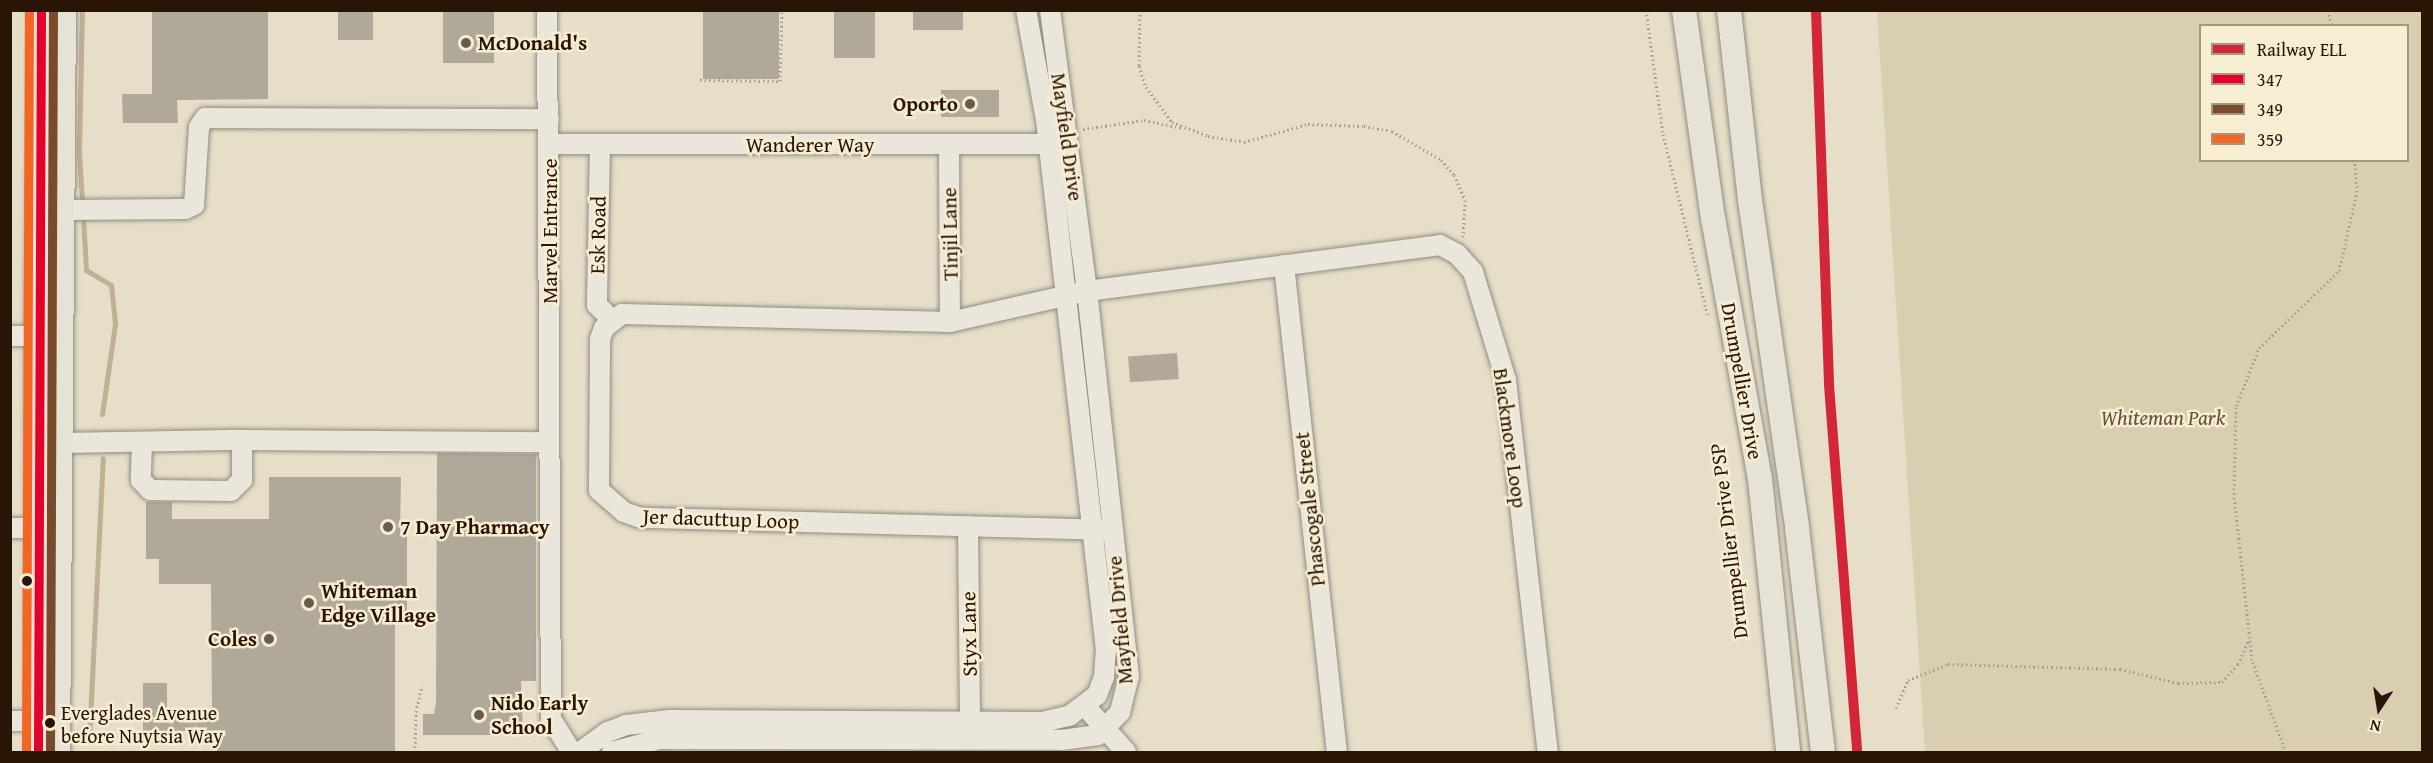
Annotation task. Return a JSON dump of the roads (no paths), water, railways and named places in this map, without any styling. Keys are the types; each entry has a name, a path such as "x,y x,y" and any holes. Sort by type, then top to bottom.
{"main road":[{"path":"38,753 37,336 41,10"},
{"path":"58,753 62,443 75,210 64,10"},
{"name":"Drumpellier Drive","path":"1684,10 1713,218 1760,479 1788,753"},
{"name":"Drumpellier Drive","path":"1729,10 1750,200 1798,539 1822,753"}],"street":[{"name":"Mayfield Drive","path":"580,753 608,732 626,725 670,720 970,731 1078,738 1098,735 1120,712 1129,685 1102,530 1066,296 1048,144 1026,10"},
{"name":"Mayfield Drive","path":"612,753 660,739 970,731 1058,720 1085,706 1097,695 1104,677 1106,650 1102,530 1088,291 1050,10"},
{"name":"Marvel Entrance","path":"545,13 550,144 551,719 572,753"},
{"path":"75,210 185,209 194,205 198,127 205,118 549,119"},
{"name":"Wanderer Way","path":"550,144 949,146 1069,144"},
{"name":"Esk Road","path":"600,145 597,305 611,320"},
{"name":"Tinjil Lane","path":"949,146 951,322"},
{"name":"Blackmore Loop","path":"1088,291 1440,245 1457,254 1473,272 1506,380 1548,753"},
{"name":"Phascogale Street","path":"1284,265 1337,753"},
{"path":"611,320 622,314 640,314 951,322 1088,291"},
{"name":"Jer dacuttup Loop","path":"611,320 600,339 598,476 599,490 624,512 641,518 1102,530"},
{"path":"10,336 37,336"},
{"path":"62,443 243,440 549,442"},
{"path":"142,443 141,480 150,490 231,491 242,480 243,440"},
{"name":"Styx Lane","path":"968,526 970,731"},
{"path":"10,528 39,528"},
{"path":"1085,706 1126,753"},
{"path":"10,721 38,721"}],"waterway":[{"path":"82,10 79,151 86,270 111,285 115,324 102,414"},
{"path":"89,740 103,458"}],"rail line":[{"name":"ELL","path":"1816,10 1829,385 1857,752"}],"place":[{"name":"McDonald's","path":"466,43"},
{"name":"Oporto","path":"970,104"},
{"name":"7 Day Pharmacy","path":"388,527"},
{"name":"Whiteman Edge Village","path":"309,603"},
{"name":"Coles","path":"269,639"},
{"name":"Nido Early School","path":"479,715"},
{"name":"Everglades Avenue before Nuytsia Way","path":"50,723"}],"park label":[{"name":"Whiteman Park","path":"2163,418"}]}
